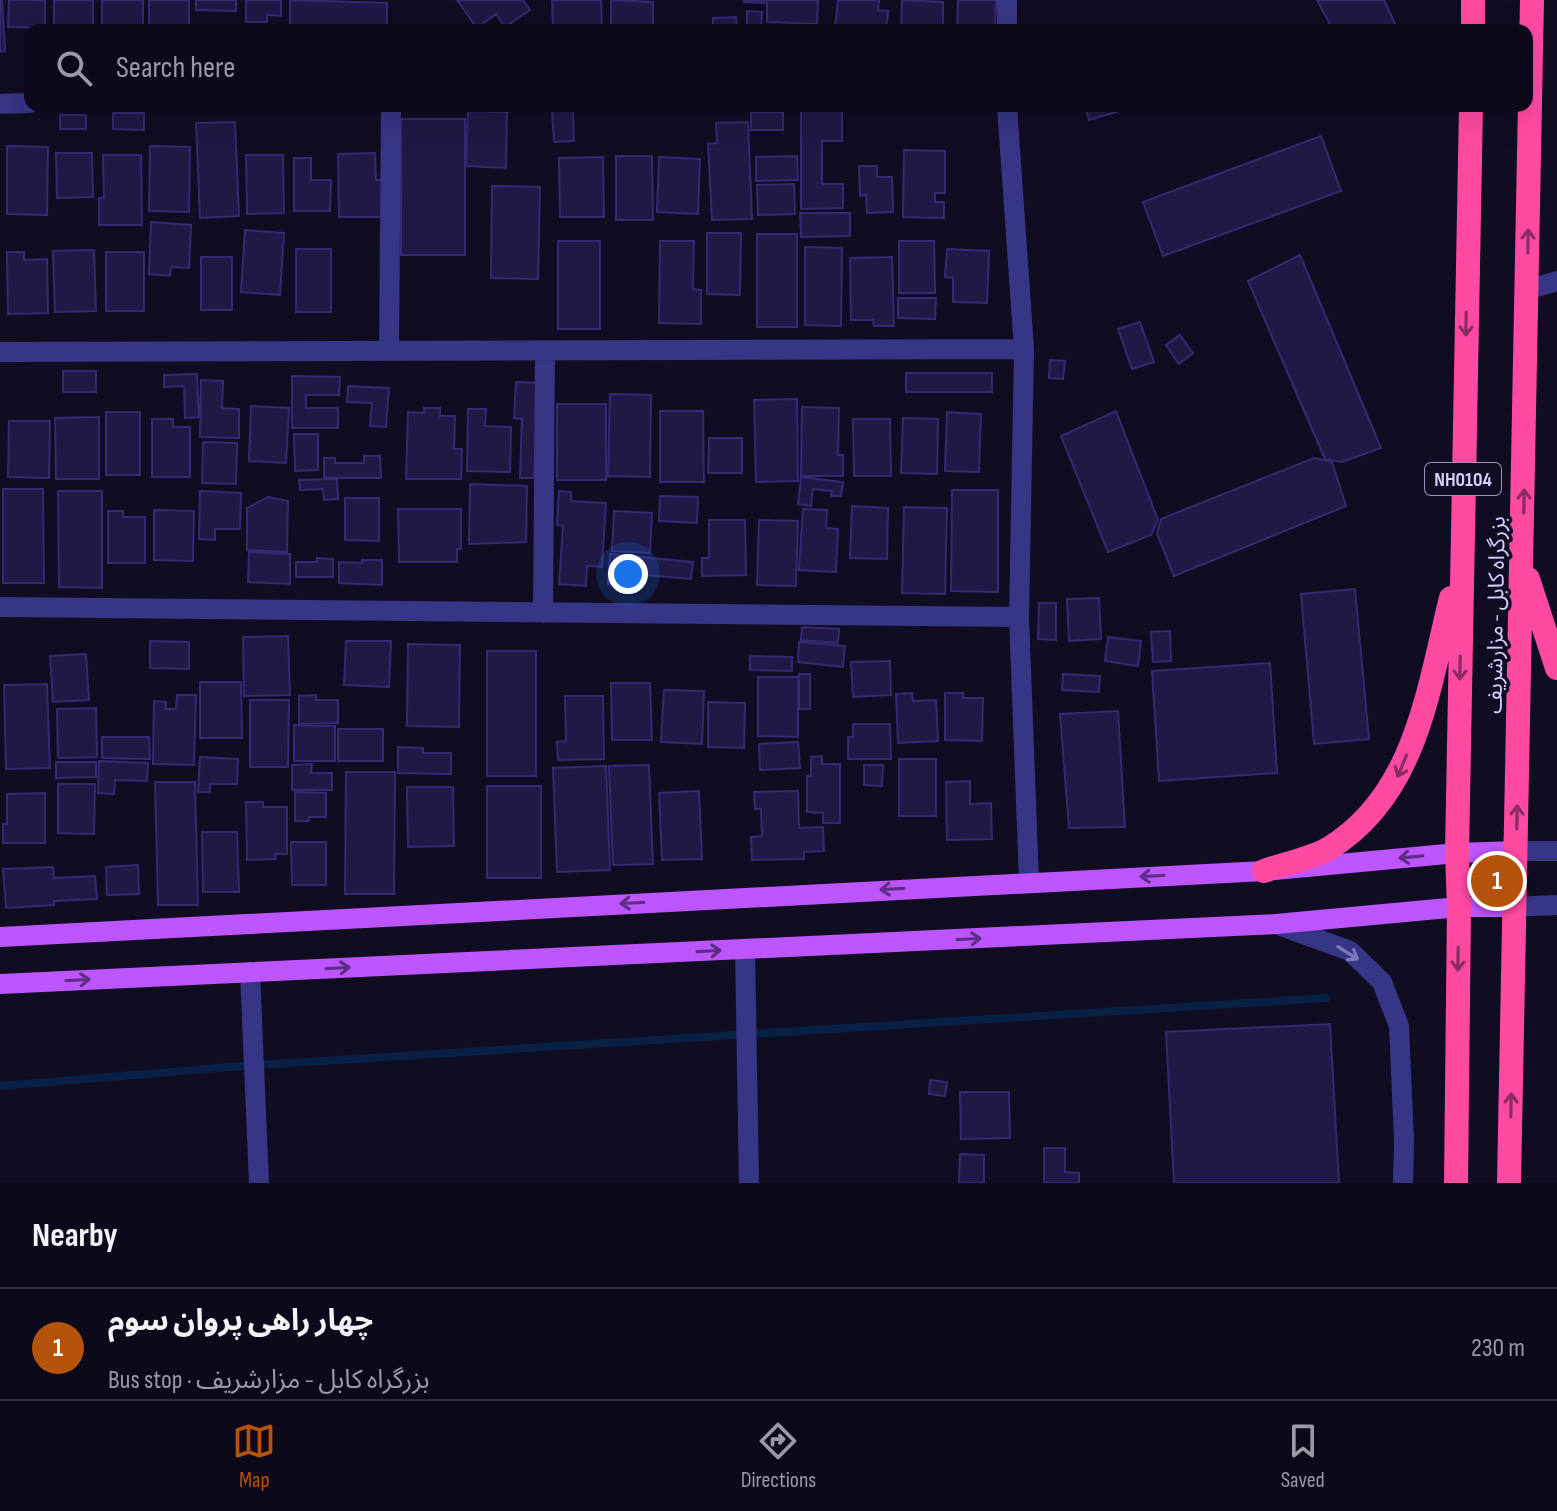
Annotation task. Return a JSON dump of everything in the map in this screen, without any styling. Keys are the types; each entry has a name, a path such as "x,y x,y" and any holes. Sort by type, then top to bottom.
{"highway":[{"path":"1473,0 1473,24"},
{"name":"بزرگراه کابل - مزارشریف","path":"1532,0 1532,24"},
{"name":"بزرگراه کابل - مزارشریف","path":"1456,1183 1457,853 1471,112"},
{"name":"بزرگراه کابل - مزارشریف","path":"1509,1183 1530,112"},
{"path":"1264,871 1327,850 1373,814 1395,783 1421,721 1462,557"},
{"path":"1523,561 1557,668"}],"main road":[{"path":"0,937 1264,871 1457,853 1517,851"},
{"path":"0,984 1276,924 1459,907 1516,907"}],"street":[{"path":"1007,0 1007,24"},
{"path":"0,104 24,103"},
{"path":"389,351 391,112"},
{"path":"1007,112 1024,349 1019,617 1029,881"},
{"path":"1527,290 1557,281"},
{"path":"0,352 1024,349"},
{"path":"543,613 545,352"},
{"path":"0,607 1019,617"},
{"path":"1517,851 1557,851"},
{"path":"1516,907 1557,905"},
{"path":"1276,924 1350,951 1382,982 1399,1026 1403,1183"},
{"path":"745,949 749,1183"},
{"path":"250,972 259,1183"}],"building":[{"path":"0,0 5,51 0,52"},
{"path":"9,0 45,0 45,24 8,27"},
{"path":"54,0 93,0 93,24 54,24"},
{"path":"102,0 143,0 143,24 102,24"},
{"path":"149,0 189,0 189,24 149,24"},
{"path":"196,0 236,0 236,11 196,10"},
{"path":"246,0 281,0 281,16 267,15 267,22 246,22"},
{"path":"290,0 387,3 387,24 290,24"},
{"path":"457,0 523,0 530,10 509,24 503,24 496,14 482,24 474,24"},
{"path":"552,0 601,0 602,24 553,24"},
{"path":"611,0 653,2 653,24 611,24"},
{"path":"744,0 818,0 817,24 767,22 767,3"},
{"path":"838,0 879,0 878,10 888,11 887,24 835,24"},
{"path":"902,0 943,2 943,24 901,24"},
{"path":"958,0 996,0 995,24 957,24"},
{"path":"1317,0 1384,0 1395,24 1330,24"},
{"path":"747,11 762,12 761,24 747,24"},
{"path":"736,17 737,24 713,24 713,18"},
{"path":"468,112 507,112 506,168 466,166"},
{"path":"552,112 573,112 574,141 554,142"},
{"path":"751,112 783,112 783,130 751,130"},
{"path":"801,112 842,112 842,141 822,141 822,184 843,184 843,208 801,209"},
{"path":"1087,112 1116,112 1089,120"},
{"path":"113,113 144,113 144,130 113,129"},
{"path":"60,115 86,115 86,129 60,129"},
{"path":"401,119 465,119 465,255 401,255"},
{"path":"235,122 239,216 200,218 196,123"},
{"path":"748,122 752,219 712,220 708,144 717,143 716,123"},
{"path":"1321,136 1341,191 1163,256 1143,202"},
{"path":"7,146 48,147 47,215 7,214"},
{"path":"150,146 190,147 189,212 149,211"},
{"path":"904,150 945,151 945,193 935,193 935,202 944,202 944,218 903,217"},
{"path":"56,153 92,153 93,197 57,198"},
{"path":"375,153 376,180 384,180 384,217 339,217 338,154"},
{"path":"103,155 141,155 142,225 99,225 99,198 104,198"},
{"path":"246,155 283,155 284,213 247,214"},
{"path":"616,156 652,156 653,220 616,220"},
{"path":"797,156 798,180 756,181 756,157"},
{"path":"603,157 604,217 560,217 559,158"},
{"path":"659,157 700,159 698,214 657,212"},
{"path":"294,158 311,158 311,180 331,180 330,211 294,211"},
{"path":"859,166 877,166 877,177 892,177 893,212 867,213 866,195 860,196"},
{"path":"794,184 795,214 758,215 757,185"},
{"path":"492,186 540,187 538,279 491,278"},
{"path":"800,213 850,213 850,236 801,237"},
{"path":"151,222 191,225 189,268 171,267 170,276 149,274"},
{"path":"245,230 284,233 280,295 241,292"},
{"path":"707,233 741,233 740,295 707,294"},
{"path":"757,234 797,234 797,327 757,327"},
{"path":"558,241 600,241 600,329 558,329"},
{"path":"660,241 694,241 693,289 701,290 701,324 659,323"},
{"path":"899,241 934,241 935,293 899,293"},
{"path":"805,247 842,248 841,326 805,325"},
{"path":"296,249 331,249 331,312 296,312"},
{"path":"947,249 989,251 987,303 953,302 953,278 945,277"},
{"path":"94,250 96,311 55,312 53,251"},
{"path":"7,252 24,252 24,260 47,259 48,313 8,314"},
{"path":"106,252 144,252 144,311 106,311"},
{"path":"1300,255 1381,448 1342,462 1325,459 1248,281"},
{"path":"201,257 232,257 232,310 201,310"},
{"path":"892,257 894,326 874,326 873,320 851,320 850,258"},
{"path":"898,298 936,298 935,319 898,318"},
{"path":"1140,322 1154,362 1132,369 1118,329"},
{"path":"1180,335 1193,353 1179,364 1166,345"},
{"path":"1050,360 1065,361 1063,379 1049,378"},
{"path":"63,371 96,371 96,392 63,392"},
{"path":"906,373 992,373 992,392 906,392"},
{"path":"197,374 199,417 185,418 184,386 164,387 164,375"},
{"path":"292,376 340,377 339,395 306,395 306,408 338,408 338,428 292,428"},
{"path":"201,380 223,381 222,408 239,409 239,438 200,437"},
{"path":"516,382 538,383 534,478 520,478 522,419 514,418"},
{"path":"348,386 389,388 386,427 370,426 372,403 347,402"},
{"path":"610,394 651,395 650,477 608,476"},
{"path":"797,399 798,481 756,482 754,400"},
{"path":"557,404 606,404 606,480 557,480"},
{"path":"251,406 289,408 286,463 249,461"},
{"path":"802,407 839,408 838,455 843,455 843,476 801,476"},
{"path":"424,408 440,408 440,416 455,416 454,449 462,449 461,479 406,479 408,412 424,413"},
{"path":"468,409 486,409 485,426 511,427 510,472 467,471"},
{"path":"660,411 703,411 704,482 660,482"},
{"path":"1116,411 1158,520 1151,535 1108,552 1061,436"},
{"path":"106,412 140,412 140,475 106,475"},
{"path":"947,412 981,414 979,472 945,471"},
{"path":"99,417 99,479 56,479 55,418"},
{"path":"903,418 938,419 937,474 901,473"},
{"path":"152,419 173,419 173,427 190,427 190,477 152,477"},
{"path":"853,419 890,419 891,476 854,476"},
{"path":"9,421 50,421 49,478 8,477"},
{"path":"294,434 318,434 318,470 295,471"},
{"path":"709,438 742,438 742,473 708,473"},
{"path":"203,442 237,443 236,484 202,483"},
{"path":"364,456 380,456 381,478 324,478 324,458 335,458 335,463 364,463"},
{"path":"1314,458 1332,462 1346,506 1174,576 1157,534 1161,519"},
{"path":"801,477 843,482 841,496 831,496 832,491 813,489 811,506 798,504"},
{"path":"337,479 338,499 324,500 323,489 300,490 299,480"},
{"path":"470,484 527,486 526,542 469,544"},
{"path":"3,489 43,489 44,583 3,583"},
{"path":"952,490 998,490 998,592 951,591"},
{"path":"58,491 102,491 102,588 59,587"},
{"path":"200,491 241,493 240,529 215,529 215,540 199,539"},
{"path":"559,491 571,492 571,501 606,503 602,567 587,566 586,586 559,584 563,526 557,525"},
{"path":"660,496 698,497 697,523 659,521"},
{"path":"268,497 288,501 287,552 247,550 247,508"},
{"path":"345,498 379,498 379,541 345,540"},
{"path":"852,506 888,508 887,559 850,558"},
{"path":"904,507 947,508 945,594 902,593"},
{"path":"398,509 461,509 461,549 457,549 457,562 399,562"},
{"path":"803,509 827,510 826,528 838,529 836,572 799,570"},
{"path":"154,510 194,511 193,561 154,560"},
{"path":"108,511 123,511 123,517 145,517 145,563 108,563"},
{"path":"614,511 652,513 650,553 612,551"},
{"path":"709,520 745,520 746,575 702,576 702,558 709,558"},
{"path":"759,520 798,521 796,586 757,585"},
{"path":"249,552 290,554 290,584 248,582"},
{"path":"610,554 693,562 691,579 634,574 633,586 608,584"},
{"path":"317,558 333,559 333,577 296,577 296,562 317,562"},
{"path":"362,560 382,560 382,585 339,583 339,562 362,563"},
{"path":"1355,589 1369,739 1314,744 1301,594"},
{"path":"1099,598 1101,639 1069,641 1067,599"},
{"path":"1039,603 1056,603 1056,640 1038,639"},
{"path":"802,627 839,629 838,643 801,640"},
{"path":"1170,631 1171,661 1153,662 1151,632"},
{"path":"288,636 290,695 244,696 243,637"},
{"path":"1108,637 1141,641 1138,666 1105,661"},
{"path":"150,641 189,642 189,669 150,668"},
{"path":"346,641 391,641 389,687 344,685"},
{"path":"799,642 845,646 843,667 798,662"},
{"path":"408,644 460,645 459,727 407,726"},
{"path":"487,651 536,651 536,776 487,776"},
{"path":"86,654 89,700 53,702 50,656"},
{"path":"750,656 792,657 792,671 750,670"},
{"path":"890,661 891,695 853,697 851,662"},
{"path":"1270,663 1277,773 1159,781 1152,671"},
{"path":"799,674 810,674 810,709 799,709"},
{"path":"1063,674 1100,676 1099,692 1062,690"},
{"path":"758,677 798,677 798,737 758,736"},
{"path":"200,682 241,682 242,738 200,738"},
{"path":"611,683 650,683 652,740 612,740"},
{"path":"47,684 50,768 6,769 4,685"},
{"path":"664,690 704,691 702,744 661,742"},
{"path":"912,693 913,701 936,700 938,741 898,743 896,694"},
{"path":"945,693 963,693 963,698 983,698 982,741 945,740"},
{"path":"177,695 196,695 194,765 153,764 154,701 166,702 166,709 176,709"},
{"path":"316,695 316,700 338,700 338,723 299,724 299,696"},
{"path":"565,696 603,696 604,759 558,760 557,742 566,741"},
{"path":"250,700 289,700 288,767 250,767"},
{"path":"708,702 745,703 744,748 708,747"},
{"path":"96,708 97,757 58,758 57,709"},
{"path":"1118,711 1125,827 1069,828 1060,714"},
{"path":"853,724 890,724 891,759 848,759 848,737 853,737"},
{"path":"294,725 335,726 335,761 294,761"},
{"path":"338,729 383,729 383,761 338,761"},
{"path":"102,737 149,737 150,759 102,758"},
{"path":"798,742 800,768 760,770 759,744"},
{"path":"398,747 423,748 423,753 451,753 451,774 398,773"},
{"path":"822,756 822,764 840,764 840,823 823,823 823,813 807,812 807,776 811,776 811,757"},
{"path":"200,757 238,759 237,784 210,784 210,792 198,792"},
{"path":"899,759 936,759 936,816 899,816"},
{"path":"99,761 148,763 147,781 115,780 114,794 98,793"},
{"path":"56,762 96,762 96,777 56,778"},
{"path":"312,764 311,773 332,773 332,790 292,790 292,765"},
{"path":"649,765 653,864 613,865 609,766"},
{"path":"864,765 883,765 882,786 864,785"},
{"path":"606,766 610,870 557,872 553,768"},
{"path":"346,772 395,772 394,894 345,894"},
{"path":"970,781 970,804 991,803 992,839 947,840 946,782"},
{"path":"155,782 195,782 198,905 158,905"},
{"path":"58,784 95,784 94,834 58,833"},
{"path":"487,786 541,786 541,878 487,878"},
{"path":"407,787 453,787 454,846 408,847"},
{"path":"699,791 702,859 662,860 659,793"},
{"path":"798,791 799,828 823,827 824,851 804,852 804,859 752,860 751,837 762,836 761,809 755,809 754,792"},
{"path":"295,792 326,793 326,817 295,821"},
{"path":"45,793 45,843 3,843 3,824 7,824 7,794"},
{"path":"246,802 263,802 263,807 287,807 287,854 275,854 276,859 247,860"},
{"path":"202,832 237,832 239,892 203,892"},
{"path":"291,842 326,842 326,885 292,885"},
{"path":"138,865 139,894 107,895 106,867"},
{"path":"53,867 54,878 95,876 97,899 6,908 3,869"},
{"path":"1330,1024 1339,1183 1174,1183 1166,1032"},
{"path":"930,1080 947,1082 945,1096 929,1094"},
{"path":"960,1092 1009,1092 1010,1138 961,1139"},
{"path":"1044,1148 1065,1148 1065,1172 1079,1173 1079,1183 1044,1183"},
{"path":"960,1154 984,1155 984,1183 959,1183"}],"waterway":[{"path":"0,1086 242,1066 1326,998"}],"place":[{"name":"چهار راهی پروان سوم","path":"1497,881"}]}
